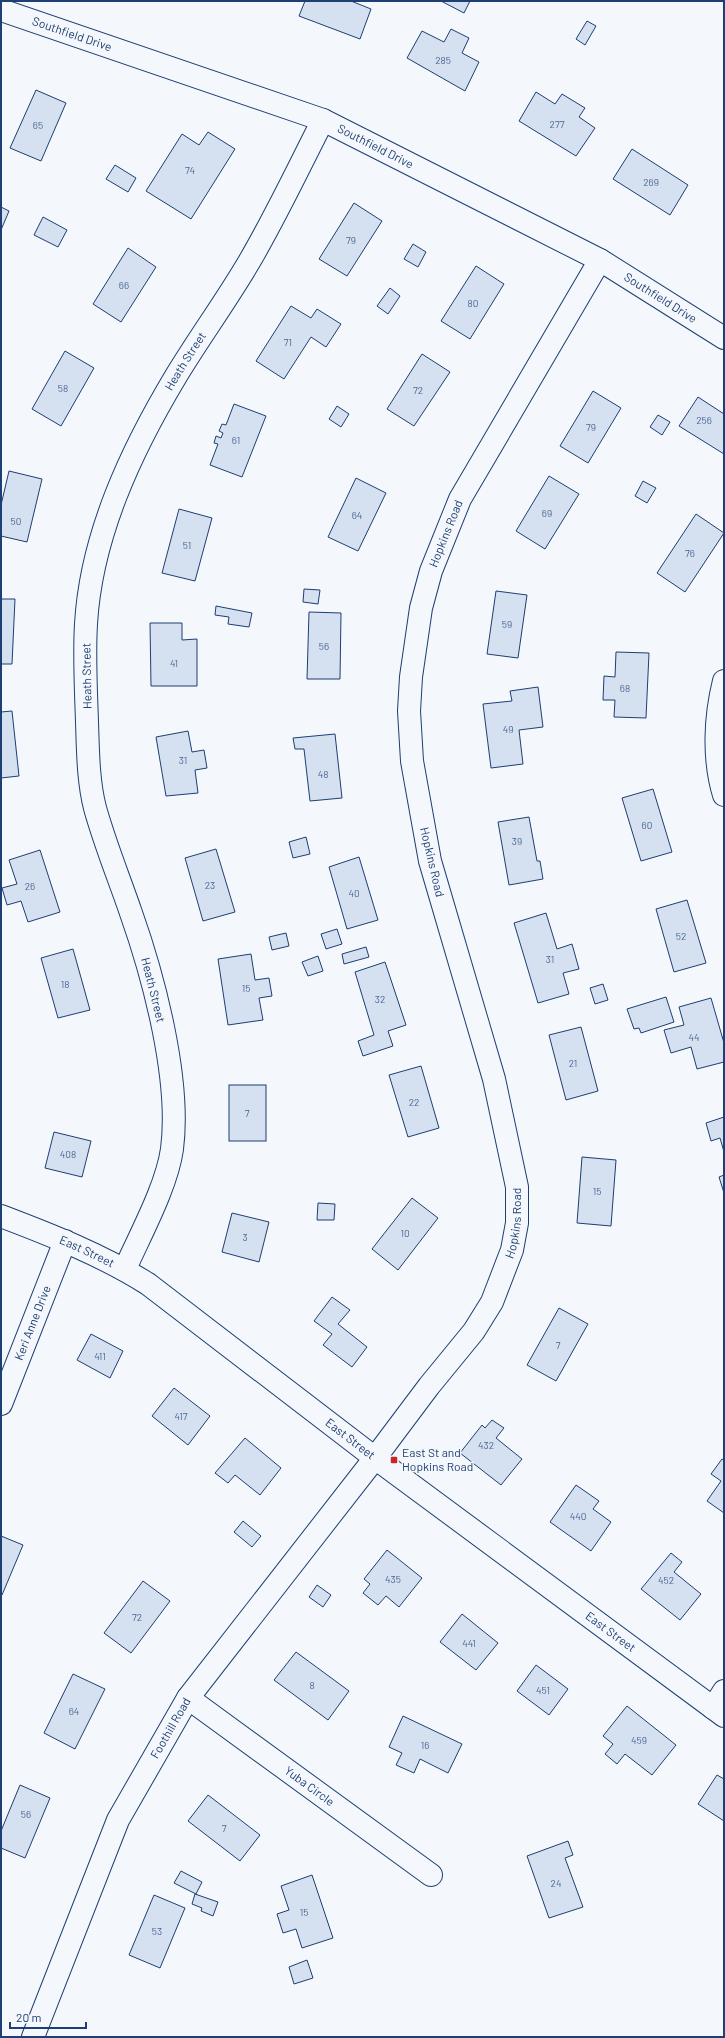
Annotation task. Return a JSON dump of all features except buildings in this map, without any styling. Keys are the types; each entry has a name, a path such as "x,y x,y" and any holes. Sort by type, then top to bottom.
{"street":[{"name":"Southfield Drive","path":"1,10 323,120 600,260 724,338"},
{"name":"Heath Street","path":"125,1269 159,1192 172,1151 174,1116 165,1044 157,1001 133,917 105,842 94,804 89,753 86,666 86,624 90,583 103,532 143,435 176,376 250,262 323,120"},
{"name":"Hopkins Road","path":"375,1458 424,1392 474,1331 492,1302 512,1250 517,1223 517,1187 503,1115 479,1023 443,911 430,861 420,812 412,761 409,711 412,663 419,615 431,571 460,499 481,460 527,386 600,260"},
{"path":"724,682 720,696 717,724 717,752 724,795"},
{"name":"East Street","path":"1,1216 65,1241 125,1269 148,1284 375,1458 720,1705"},
{"name":"Keri Anne Drive","path":"1,1404 65,1241"},
{"name":"Foothill Road","path":"33,2037 118,1820 188,1698 375,1458"},
{"name":"Yuba Circle","path":"188,1698 431,1875"}],"place":[{"name":"East St and Hopkins Road","path":"394,1460"}]}
